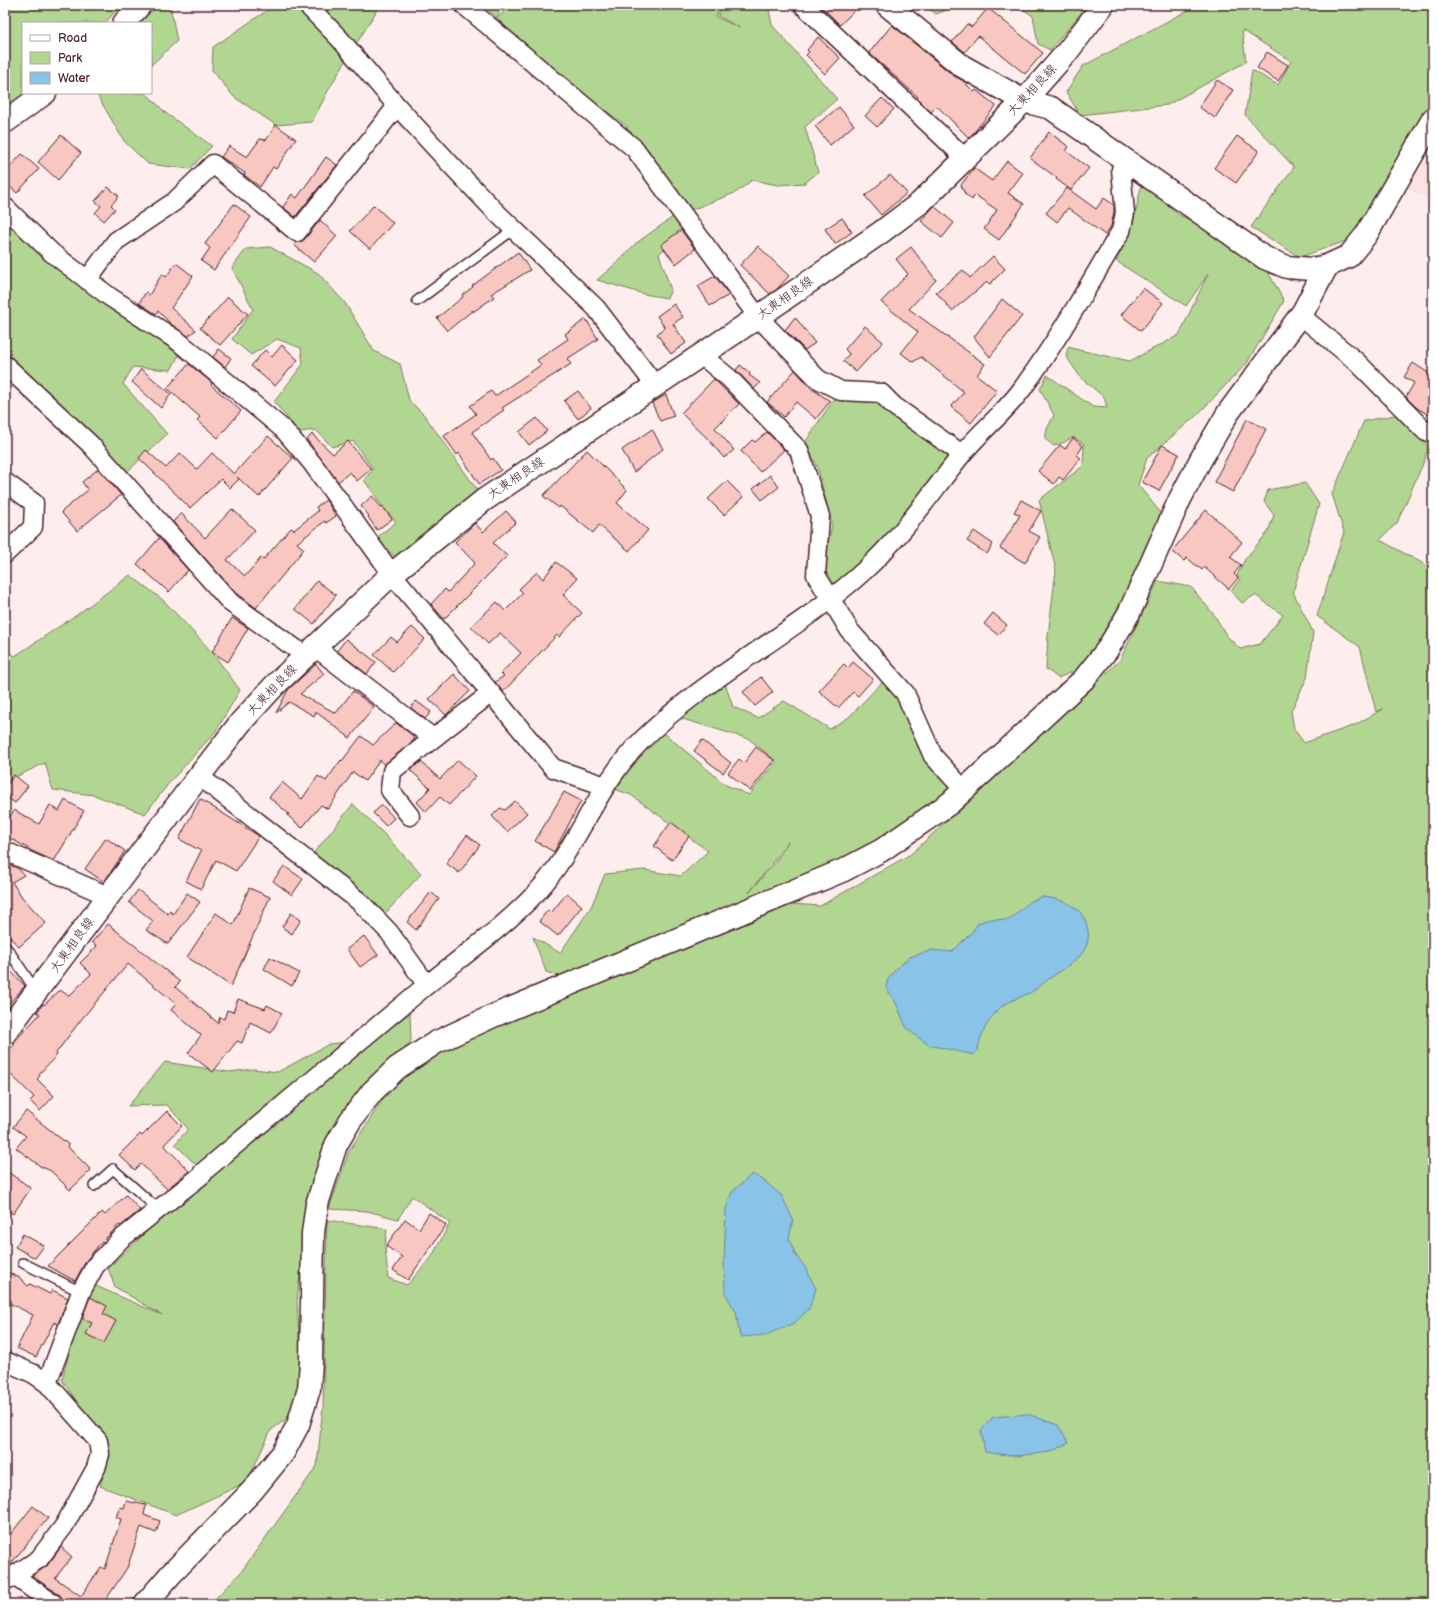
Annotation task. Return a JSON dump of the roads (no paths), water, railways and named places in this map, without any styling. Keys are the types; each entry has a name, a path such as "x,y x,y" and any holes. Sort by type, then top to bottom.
{"street":[{"path":"125,22 140,5"},
{"path":"307,5 339,38 397,106 457,172 514,230 596,308 655,385"},
{"path":"464,5 635,149 758,317 818,379 841,391 881,393 894,406 962,454"},
{"path":"803,5 966,159"},
{"path":"887,5 962,66 1024,101 1051,108 1266,258 1287,267 1312,269 1327,266 1349,256 1366,235 1433,119"},
{"name":"大東相良線","path":"5,1033 241,722 276,685 392,574 484,500 758,317 880,233 920,203 1024,101 1067,52 1103,5"},
{"path":"5,122 44,94"},
{"path":"87,280 116,241 174,202 213,164 297,232 397,106"},
{"path":"47,1383 80,1292 96,1266 121,1238 203,1174 203,1172 512,916 536,893 556,869 605,786 640,741 672,713 728,670 830,600 866,569 901,534 962,454 1020,393 1046,356 1121,231 1125,213 1121,169 1126,160"},
{"path":"5,207 52,253 127,308 178,341 284,430 312,463 392,574 553,768 605,786"},
{"path":"145,1604 171,1574 252,1491 284,1453 298,1424 309,1389 311,1362 312,1233 317,1204 336,1145 350,1121 372,1092 397,1068 443,1039 493,1016 850,866 882,850 950,803 1084,679 1107,650 1129,613 1180,499 1201,459 1228,413 1300,315 1327,266"},
{"path":"1300,315 1357,362 1426,432"},
{"path":"702,354 729,378 799,450 820,516 816,575 850,631 905,693 933,756 964,790"},
{"path":"5,365 90,444 231,603 310,652 433,738"},
{"path":"5,482 34,503 33,527 5,554"},
{"path":"410,816 390,790 392,771 491,693"},
{"path":"199,776 360,902 389,932 427,985"},
{"path":"5,852 108,896"},
{"path":"5,1362 34,1374 47,1383 98,1441 100,1454 96,1468 64,1526 39,1559 9,1579 54,1604"}],"lane":[{"path":"417,301 514,230"},
{"path":"5,947 36,993"},
{"path":"94,1186 113,1169 158,1209"},
{"path":"23,1263 80,1292"}],"water":[{"path":"1042,897 1061,900 1073,906 1082,914 1085,920 1088,931 1088,940 1085,948 1074,962 1035,990 1000,1008 985,1028 974,1055 929,1045 906,1027 896,1003 886,988 888,979 896,969 910,957 932,950 952,952 972,932 978,923 989,919 1009,920 1029,902"},
{"path":"752,1174 763,1180 782,1196 793,1220 789,1239 795,1254 805,1267 816,1289 809,1309 794,1323 766,1335 740,1337 736,1312 725,1293 724,1262 726,1209 732,1192"},
{"path":"1027,1414 1058,1425 1069,1443 1050,1452 1015,1456 985,1452 981,1430 993,1417"}]}
